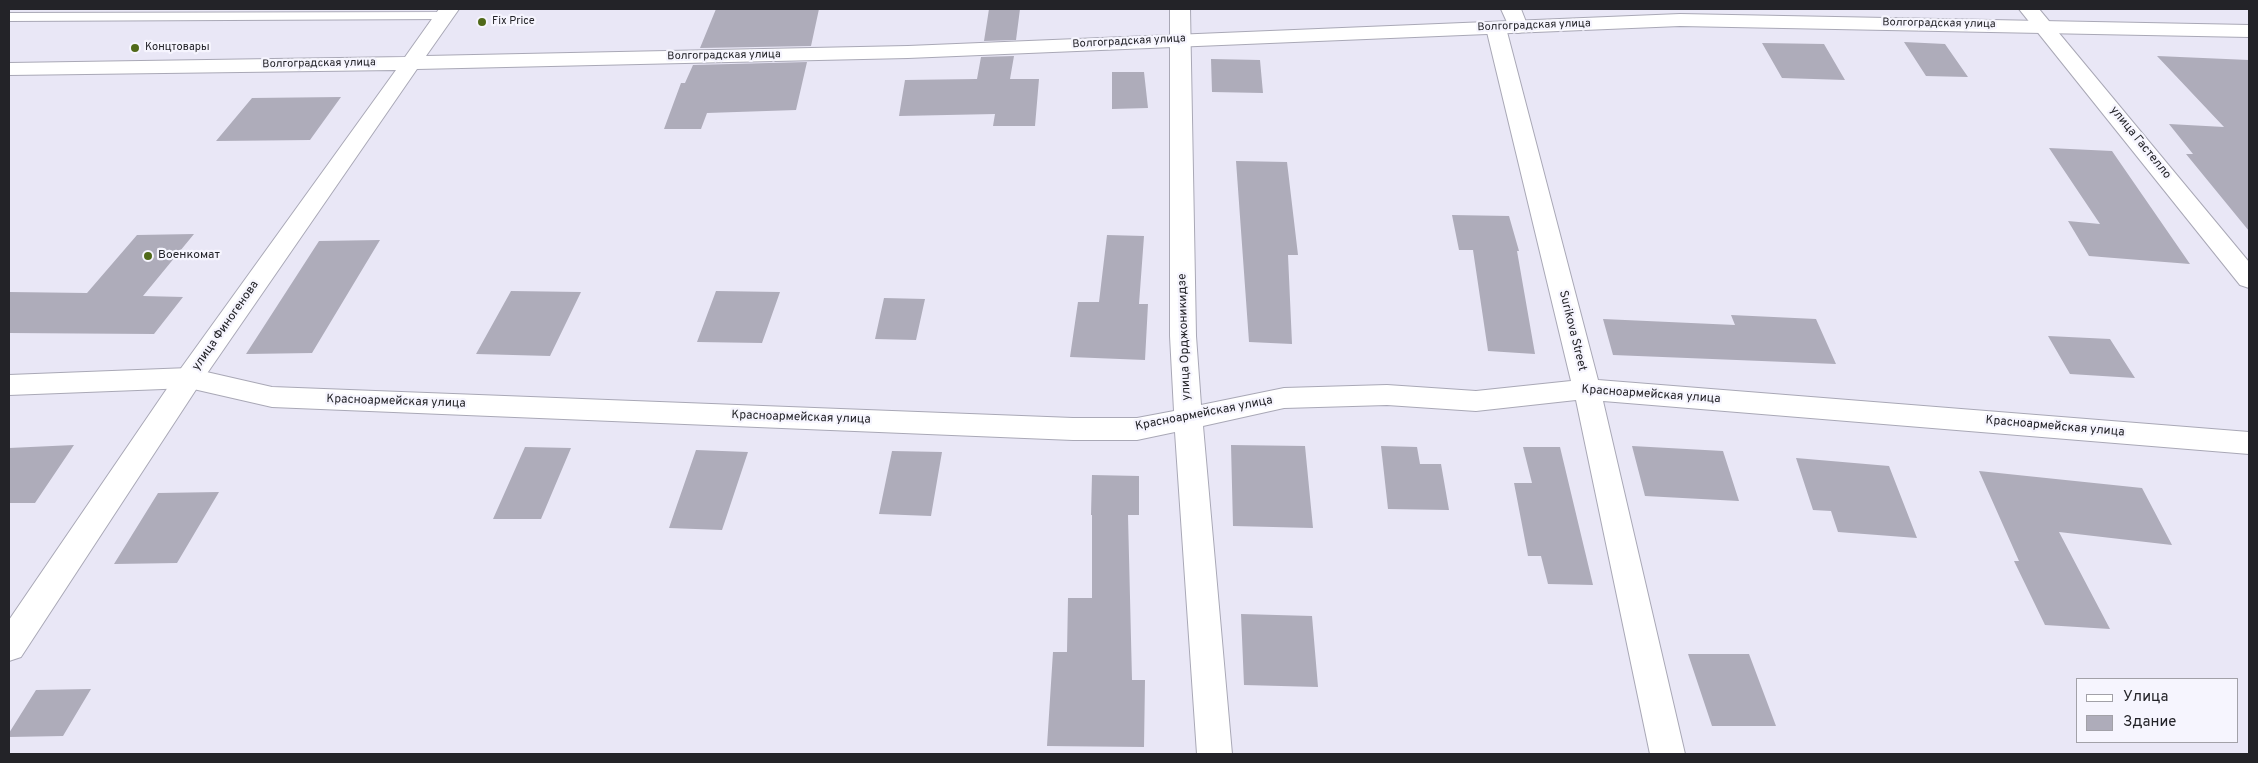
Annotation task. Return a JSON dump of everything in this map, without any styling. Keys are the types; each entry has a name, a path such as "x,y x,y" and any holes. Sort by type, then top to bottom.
{"street":[{"name":"улица Орджоникидзе","path":"1180,9 1183,336 1214,754"},
{"name":"улица Гастелло","path":"2029,9 2249,279"},
{"name":"улица Финогенова","path":"9,646 189,378 446,12"},
{"name":"Волгоградская улица","path":"9,69 412,63 908,52 1508,21 1680,20 2249,31"},
{"name":"Surikova Street","path":"1508,21 1667,754"},
{"name":"Красноармейская улица","path":"9,385 189,378 272,397 1033,428 1137,429 1284,398 1388,395 1476,401 1587,388 2249,443"}],"lane":[{"path":"9,17 446,12"}],"building":[{"path":"716,9 819,9 811,46 700,48"},
{"path":"989,9 1020,9 1016,40 984,41"},
{"path":"1904,42 1945,44 1968,77 1926,76"},
{"path":"1762,43 1824,44 1845,80 1782,78"},
{"path":"1014,56 1010,79 1039,79 1035,126 993,126 995,114 899,116 905,80 977,79 981,57"},
{"path":"2157,56 2249,60 2249,231 2186,154 2193,154 2169,124 2224,127"},
{"path":"1211,59 1260,60 1263,93 1212,92"},
{"path":"807,62 796,110 707,113 701,129 664,129 681,83 685,83 693,65"},
{"path":"1112,72 1144,72 1148,108 1112,109"},
{"path":"341,97 310,140 216,141 252,98"},
{"path":"2049,148 2112,151 2190,264 2089,256 2068,221 2100,224"},
{"path":"1236,161 1287,162 1298,255 1288,255 1292,344 1249,342"},
{"path":"1452,215 1509,216 1519,251 1517,251 1535,354 1488,351 1473,250 1459,250"},
{"name":"Военкомат","path":"194,234 143,296 183,297 154,334 9,333 9,292 87,293 137,235"},
{"path":"1107,235 1144,236 1139,304 1148,304 1145,360 1070,357 1078,302 1099,302"},
{"path":"380,240 312,353 246,354 319,241"},
{"path":"511,291 581,292 550,356 476,354"},
{"path":"716,291 780,292 762,343 697,342"},
{"path":"884,298 925,299 916,340 875,339"},
{"path":"1731,315 1816,319 1836,364 1613,355 1603,319 1735,325"},
{"path":"2048,336 2110,339 2135,378 2070,374"},
{"path":"74,445 35,503 9,503 9,448"},
{"path":"1231,445 1305,446 1313,528 1233,526"},
{"path":"1381,446 1417,447 1420,464 1441,464 1449,510 1388,509"},
{"path":"1632,446 1723,451 1739,501 1645,496"},
{"path":"525,447 571,448 541,519 493,519"},
{"path":"1523,447 1560,447 1593,585 1548,584 1541,556 1528,556 1514,483 1532,483"},
{"path":"696,450 748,452 722,530 669,528"},
{"path":"892,451 942,452 931,516 879,514"},
{"path":"1796,458 1889,466 1917,538 1838,532 1831,511 1813,510"},
{"path":"1979,471 2142,488 2172,545 2059,532 2110,629 2045,625 2014,561 2019,561"},
{"path":"1092,475 1139,476 1139,515 1128,515 1132,680 1145,680 1144,747 1047,746 1053,652 1067,652 1068,598 1092,598"},
{"path":"219,492 177,563 114,564 158,493"},
{"path":"1241,614 1312,616 1318,687 1244,685"},
{"path":"1688,654 1749,654 1776,726 1712,726"},
{"path":"91,689 63,736 9,737 9,733 36,690"}],"place":[{"name":"Fix Price","path":"482,22"},
{"name":"Концтовары","path":"135,48"},
{"name":"Военкомат","path":"148,256"}]}
